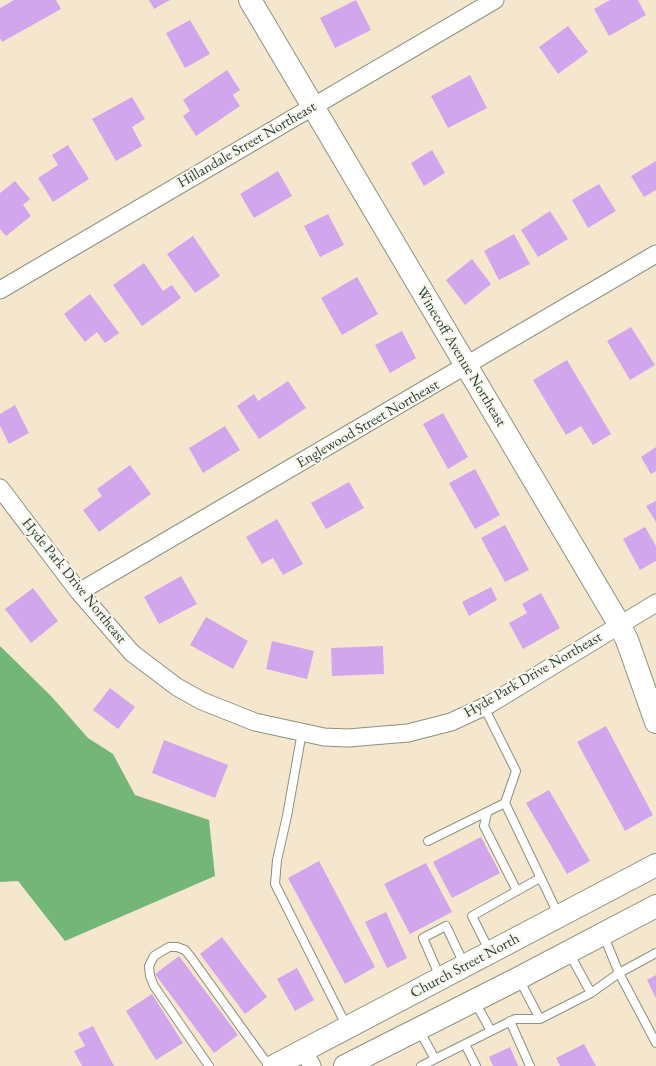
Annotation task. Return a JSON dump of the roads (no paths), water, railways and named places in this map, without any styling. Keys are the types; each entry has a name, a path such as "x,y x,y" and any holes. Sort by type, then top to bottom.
{"street":[{"name":"Winecoff Avenue Northeast","path":"250,0 272,40 619,624 627,640 656,722"},
{"name":"Hillandale Street Northeast","path":"0,290 495,0"},
{"name":"Englewood Street Northeast","path":"79,592 466,367 656,254"},
{"name":"Hyde Park Drive Northeast","path":"0,488 36,532 79,592 132,653 177,687 202,701 255,722 324,737 348,738 408,733 451,722 484,706 656,603"},
{"name":"Church Street North","path":"274,1066 308,1058 348,1028 656,865"},
{"path":"345,1066 519,978 656,906"}],"lane":[{"path":"428,841 505,803 516,771 484,706"},
{"path":"302,732 287,816 277,860 276,884 348,1028"},
{"path":"505,803 559,916"},
{"path":"487,813 484,826 517,891"},
{"path":"490,953 472,916 540,878"},
{"path":"441,979 424,938 446,926 465,966"},
{"path":"603,934 619,973 656,1042"},
{"path":"209,1066 154,986 150,976 149,966 154,956 169,947 177,947 185,950 269,1066"},
{"path":"569,952 591,993"},
{"path":"422,1066 515,1019 540,1019 591,993 619,973 656,953"},
{"path":"519,978 540,1019"},
{"path":"474,1001 491,1031"},
{"path":"510,1021 530,1066"},
{"path":"418,1029 435,1060"},
{"path":"465,1044 476,1066"}]}
